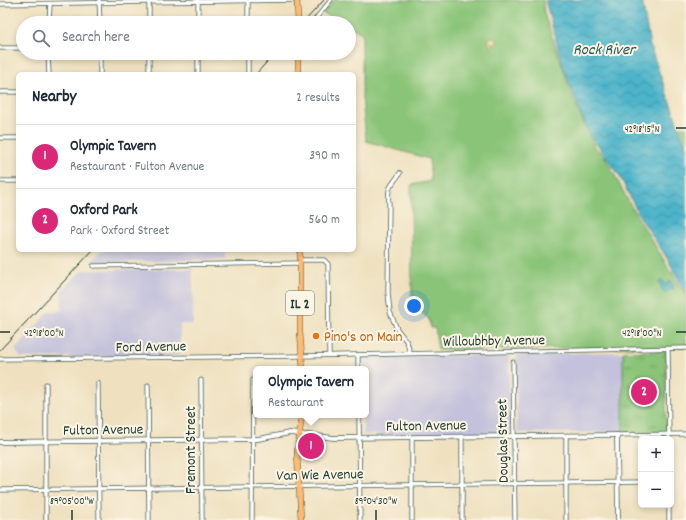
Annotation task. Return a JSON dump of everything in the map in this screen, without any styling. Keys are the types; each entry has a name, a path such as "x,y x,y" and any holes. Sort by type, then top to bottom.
{"main road":[{"path":"297,0 298,16"},
{"path":"298,60 298,72"},
{"name":"IL 2","path":"300,252 300,332 303,366"},
{"path":"300,520 300,486 297,453 302,418"}],"street":[{"path":"248,0 248,16"},
{"path":"0,4 297,0"},
{"path":"318,16 331,0"},
{"path":"149,1 149,16"},
{"path":"198,1 198,16"},
{"path":"99,2 100,16"},
{"path":"49,16 50,4"},
{"path":"0,48 16,48"},
{"path":"48,60 49,72"},
{"path":"100,60 100,72"},
{"path":"149,60 149,72"},
{"path":"198,60 198,72"},
{"path":"248,60 248,72"},
{"path":"0,92 16,92"},
{"path":"0,138 16,138"},
{"path":"400,173 390,185 388,191 388,292 390,312 397,329 407,342 410,353"},
{"path":"0,181 16,181"},
{"path":"93,266 300,262 324,260 328,264 328,355"},
{"name":"Willoubhby Avenue","path":"302,356 686,348"},
{"path":"668,349 669,436"},
{"path":"358,355 358,366"},
{"name":"Ford Avenue","path":"0,359 302,356"},
{"name":"Douglas Street","path":"513,362 515,520"},
{"name":"Fremont Street","path":"201,380 202,520"},
{"path":"252,520 253,380"},
{"path":"98,383 99,520"},
{"path":"46,384 46,520"},
{"path":"148,385 150,441 149,520"},
{"path":"359,418 360,520"},
{"name":"Fulton Avenue","path":"0,442 252,440 286,433 300,433 334,438 643,436"},
{"name":"Fulton Avenue","path":"674,436 686,434"},
{"path":"617,435 618,520"},
{"path":"566,436 566,520"},
{"path":"462,437 462,520"},
{"path":"412,438 412,520"},
{"name":"Van Wie Avenue","path":"0,490 638,482"},
{"path":"669,508 669,520"}],"shaded area":[{"path":"100,252 225,252 225,259 90,263"},
{"path":"193,269 193,324 180,324 180,355 21,358 15,350 49,311 62,310 61,291 82,270"},
{"path":"623,352 623,432 517,433 516,354"},
{"path":"509,355 510,433 363,435 363,418 369,418 369,366 362,366 362,357"}],"green space":[{"path":"334,0 543,0 544,13 575,104 595,147 605,157 632,208 686,296 686,347 438,350 435,328 431,328 428,318 412,304 411,185 431,181 429,159 366,141 362,97 362,33 356,30 356,16 329,16 323,13"},
{"path":"678,127 686,127 686,149"},
{"path":"666,351 666,432 623,432 623,352"}],"sand":[{"path":"496,36 497,43 495,45 492,42 492,47 490,48 488,39"}],"water":[{"name":"Rock River","path":"545,0 642,0 650,46 686,147 686,294 667,258 640,217 619,175 593,139 581,115 562,63"},
{"path":"663,280 666,285 671,281 674,288 664,293 659,282"}],"railway":[{"path":"309,16 324,0"},
{"path":"258,72 269,60"},
{"path":"0,350 91,252"}],"place":[{"name":"Pino's on Main","path":"316,336"},
{"name":"Oxford Park","path":"644,392"},
{"name":"Olympic Tavern","path":"311,446"}]}
